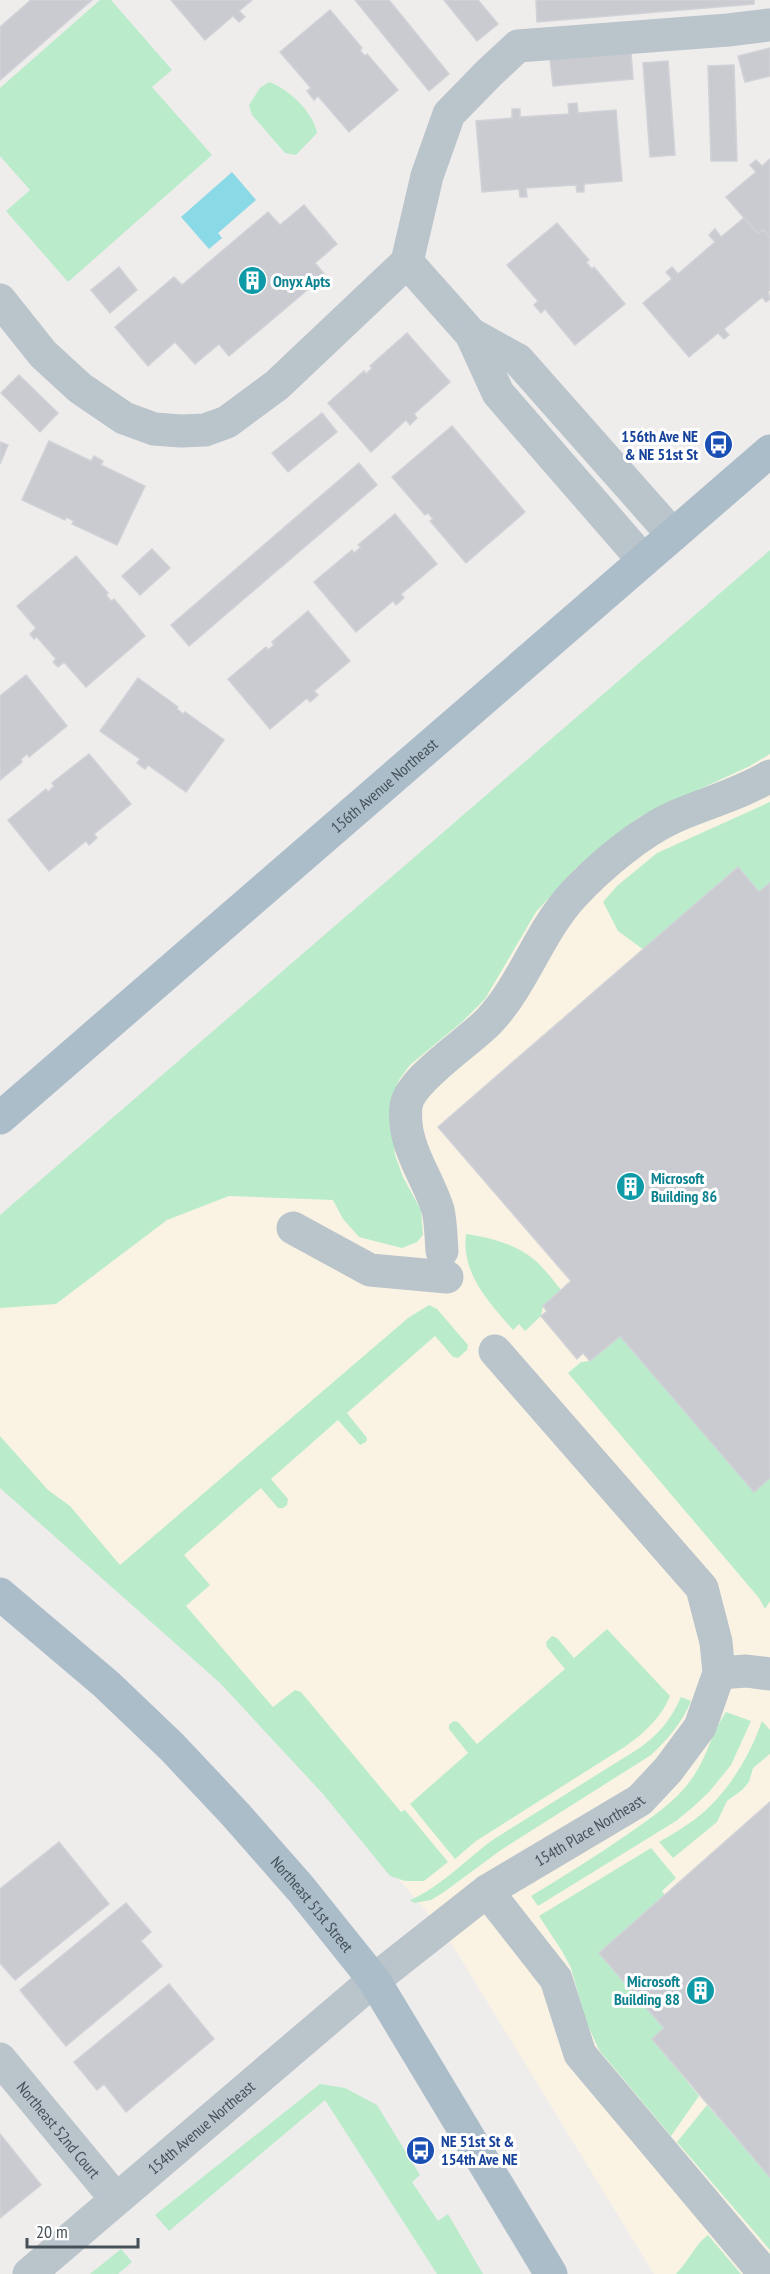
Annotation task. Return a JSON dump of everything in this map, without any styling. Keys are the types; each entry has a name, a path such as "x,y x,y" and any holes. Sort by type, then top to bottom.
{"main road":[{"name":"156th Avenue Northeast","path":"0,1118 770,451"},
{"name":"Northeast 51st Street","path":"0,1594 106,1684 171,1747 236,1815 301,1889 374,1980 551,2274"}],"street":[{"path":"0,300 43,354 80,388 124,418 154,429 206,430 228,422 277,385 407,262 427,176 449,114 519,46 770,25"},
{"path":"407,262 471,334 498,393 643,560"},
{"path":"471,334 519,360 673,535"},
{"path":"293,1228 370,1269 444,1264 439,1213 410,1144 406,1106 410,1093 420,1080 470,1040 490,1020 506,1000 551,923 598,871 645,833 672,818 740,792 770,776"},
{"path":"495,1351 702,1588 716,1642 719,1673 746,1671 770,1674"},
{"name":"154th Place Northeast","path":"374,1980 487,1891 640,1800 668,1770 700,1727 719,1673"},
{"path":"487,1891 556,1979 579,2054 765,2274"},
{"name":"154th Avenue Northeast","path":"29,2274 374,1980"},
{"name":"Northeast 52nd Court","path":"0,2059 116,2199"}],"shaded area":[{"path":"770,558 770,2274 654,2274 445,1933 222,1673 0,1482 0,1222"}],"green space":[{"path":"100,0 111,0 172,70 152,87 212,155 68,282 6,211 30,190 0,156 0,88"},
{"path":"269,82 277,85 299,102 315,125 317,133 296,155 285,153 252,115 249,105 260,88"},
{"path":"770,550 770,754 750,766 639,817 575,869 536,912 485,999 462,1022 410,1065 399,1080 390,1106 395,1155 403,1177 421,1210 423,1235 417,1242 402,1248 359,1237 343,1219 333,1200 229,1196 167,1220 56,1304 0,1308 0,1215"},
{"path":"770,802 770,883 759,892 737,867 644,950 618,931 603,902 617,886 657,853"},
{"path":"466,1234 495,1240 524,1252 548,1273 561,1290 543,1306 541,1316 525,1331 519,1324 513,1330 486,1298 472,1275 468,1262"},
{"path":"429,1305 437,1309 468,1345 467,1350 458,1358 453,1357 435,1336 347,1413 367,1438 366,1442 360,1445 338,1420 271,1479 288,1499 287,1505 278,1508 261,1488 184,1555 210,1585 186,1606 273,1707 295,1690 301,1692 401,1812 405,1810 448,1862 424,1881 405,1881 390,1876 323,1794 220,1683 0,1488 0,1436 48,1490 70,1506 120,1565 408,1318"},
{"path":"620,1336 754,1492 770,1478 770,1601 765,1609 759,1598 568,1373 581,1362 590,1361"},
{"path":"607,1629 670,1696 662,1711 646,1730 626,1746 476,1841 455,1859 410,1804 468,1753 449,1729 449,1725 454,1721 458,1722 477,1744 565,1669 547,1647 546,1642 552,1636 557,1638 574,1658"},
{"path":"681,1697 691,1701 687,1709 674,1730 651,1755 501,1850 431,1900 414,1903 410,1900 432,1888 494,1839 645,1744 668,1720"},
{"path":"726,1712 751,1721 731,1765 709,1792 676,1821 538,1906 531,1896 628,1834 679,1794 698,1769"},
{"path":"762,1721 770,1730 770,1754 753,1768 749,1782 742,1790 727,1801 717,1822 673,1858 659,1842 694,1820 716,1800 743,1762"},
{"path":"651,1848 676,1878 662,1891 665,1895 599,1953 664,2028 653,2040 699,2096 671,2136 599,2050 586,2021 571,1968 539,1916"},
{"path":"320,2084 345,2088 377,2105 420,2175 412,2182 438,2221 448,2214 483,2274 437,2274 325,2100 169,2231 155,2215"},
{"path":"707,2105 770,2177 770,2250 677,2142"},
{"path":"708,2235 741,2274 676,2274"},
{"path":"121,2249 132,2262 118,2274 90,2274"}],"water":[{"path":"232,172 256,200 218,233 222,238 209,249 181,217"}],"building":[{"path":"31,0 92,0 0,80 0,27"},
{"path":"171,0 252,0 239,11 245,17 239,22 233,16 205,40"},
{"path":"355,0 389,0 449,74 429,91"},
{"path":"444,0 478,0 498,24 477,41"},
{"path":"536,0 754,0 754,4 537,22"},
{"path":"330,10 362,48 360,50 362,53 365,56 367,54 398,90 349,132 318,96 314,100 307,91 311,88 280,52"},
{"path":"770,48 770,76 745,82 738,56"},
{"path":"631,52 633,79 553,86 550,59"},
{"path":"668,61 675,155 650,157 643,63"},
{"path":"734,65 737,161 711,161 708,66"},
{"path":"577,103 578,113 616,110 622,181 584,184 584,192 577,192 576,185 526,188 527,197 520,197 519,189 482,192 476,121 512,118 512,109 520,109 520,117 569,114 568,104"},
{"path":"770,159 770,238 763,230 758,234 726,197 756,172 750,165 756,160 762,166"},
{"name":"Onyx Apts","path":"304,205 337,244 315,263 325,275 229,356 219,344 195,364 175,342 148,366 115,327 174,277 182,285 268,212 280,225"},
{"path":"744,218 758,234 763,230 770,238 770,290 768,291 770,299 766,302 762,297 724,329 729,335 724,339 718,333 689,357 643,303 672,279 666,272 672,267 678,274 715,242 709,235 715,229 721,237"},
{"path":"557,223 589,260 586,262 592,269 594,267 625,304 575,345 545,309 541,313 534,305 538,301 507,265"},
{"path":"119,267 137,290 110,313 91,290"},
{"path":"407,333 450,382 414,414 417,418 410,425 406,420 371,452 328,403 364,371 366,374 372,368 370,366"},
{"path":"19,375 58,413 40,432 1,393"},
{"path":"322,413 337,432 288,472 272,453"},
{"path":"452,426 525,512 466,563 430,521 433,519 428,513 425,515 392,477"},
{"path":"49,441 91,461 94,456 103,461 101,465 145,486 117,545 72,524 74,521 66,517 65,520 22,500"},
{"path":"0,442 8,445 0,464"},
{"path":"359,463 377,485 189,646 171,625"},
{"path":"395,514 437,564 401,594 404,598 396,605 393,601 356,632 314,582 352,550 354,553 361,547 358,545"},
{"path":"152,549 170,568 140,595 122,576"},
{"path":"76,556 108,593 106,595 111,601 114,599 145,636 86,687 64,662 58,667 53,662 56,659 37,637 34,639 30,634 36,628 17,606"},
{"path":"308,611 350,661 314,691 318,695 310,702 307,698 270,729 228,679 266,647 268,650 274,645 272,642"},
{"path":"26,675 67,726 29,757 27,754 21,759 22,762 0,780 0,696"},
{"path":"138,678 178,707 177,709 183,714 185,712 224,740 186,792 148,765 145,769 137,763 140,759 100,731"},
{"path":"89,754 131,804 94,834 97,838 89,845 86,841 49,871 8,820 46,789 48,792 54,786 52,783"},
{"name":"Microsoft Building 86","path":"738,867 759,892 770,883 770,1478 754,1492 620,1336 590,1361 583,1353 577,1359 541,1316 547,1311 543,1306 571,1281 438,1127"},
{"name":"Microsoft Building 88","path":"770,1802 770,2177 652,2039 664,2028 599,1953"},
{"path":"59,1842 109,1904 15,1980 0,1963 0,1889"},
{"path":"126,1903 151,1932 141,1941 162,1966 66,2046 20,1990"},
{"path":"169,1984 214,2039 126,2112 104,2084 97,2090 74,2062"},
{"path":"0,2134 41,2185 0,2218"}],"place":[{"name":"Onyx Apts","path":"252,281"},
{"name":"156th Ave NE & NE 51st St","path":"719,445"},
{"name":"Microsoft Building 86","path":"630,1187"},
{"name":"Microsoft Building 88","path":"701,1990"},
{"name":"NE 51st St & 154th Ave NE","path":"420,2150"}]}
